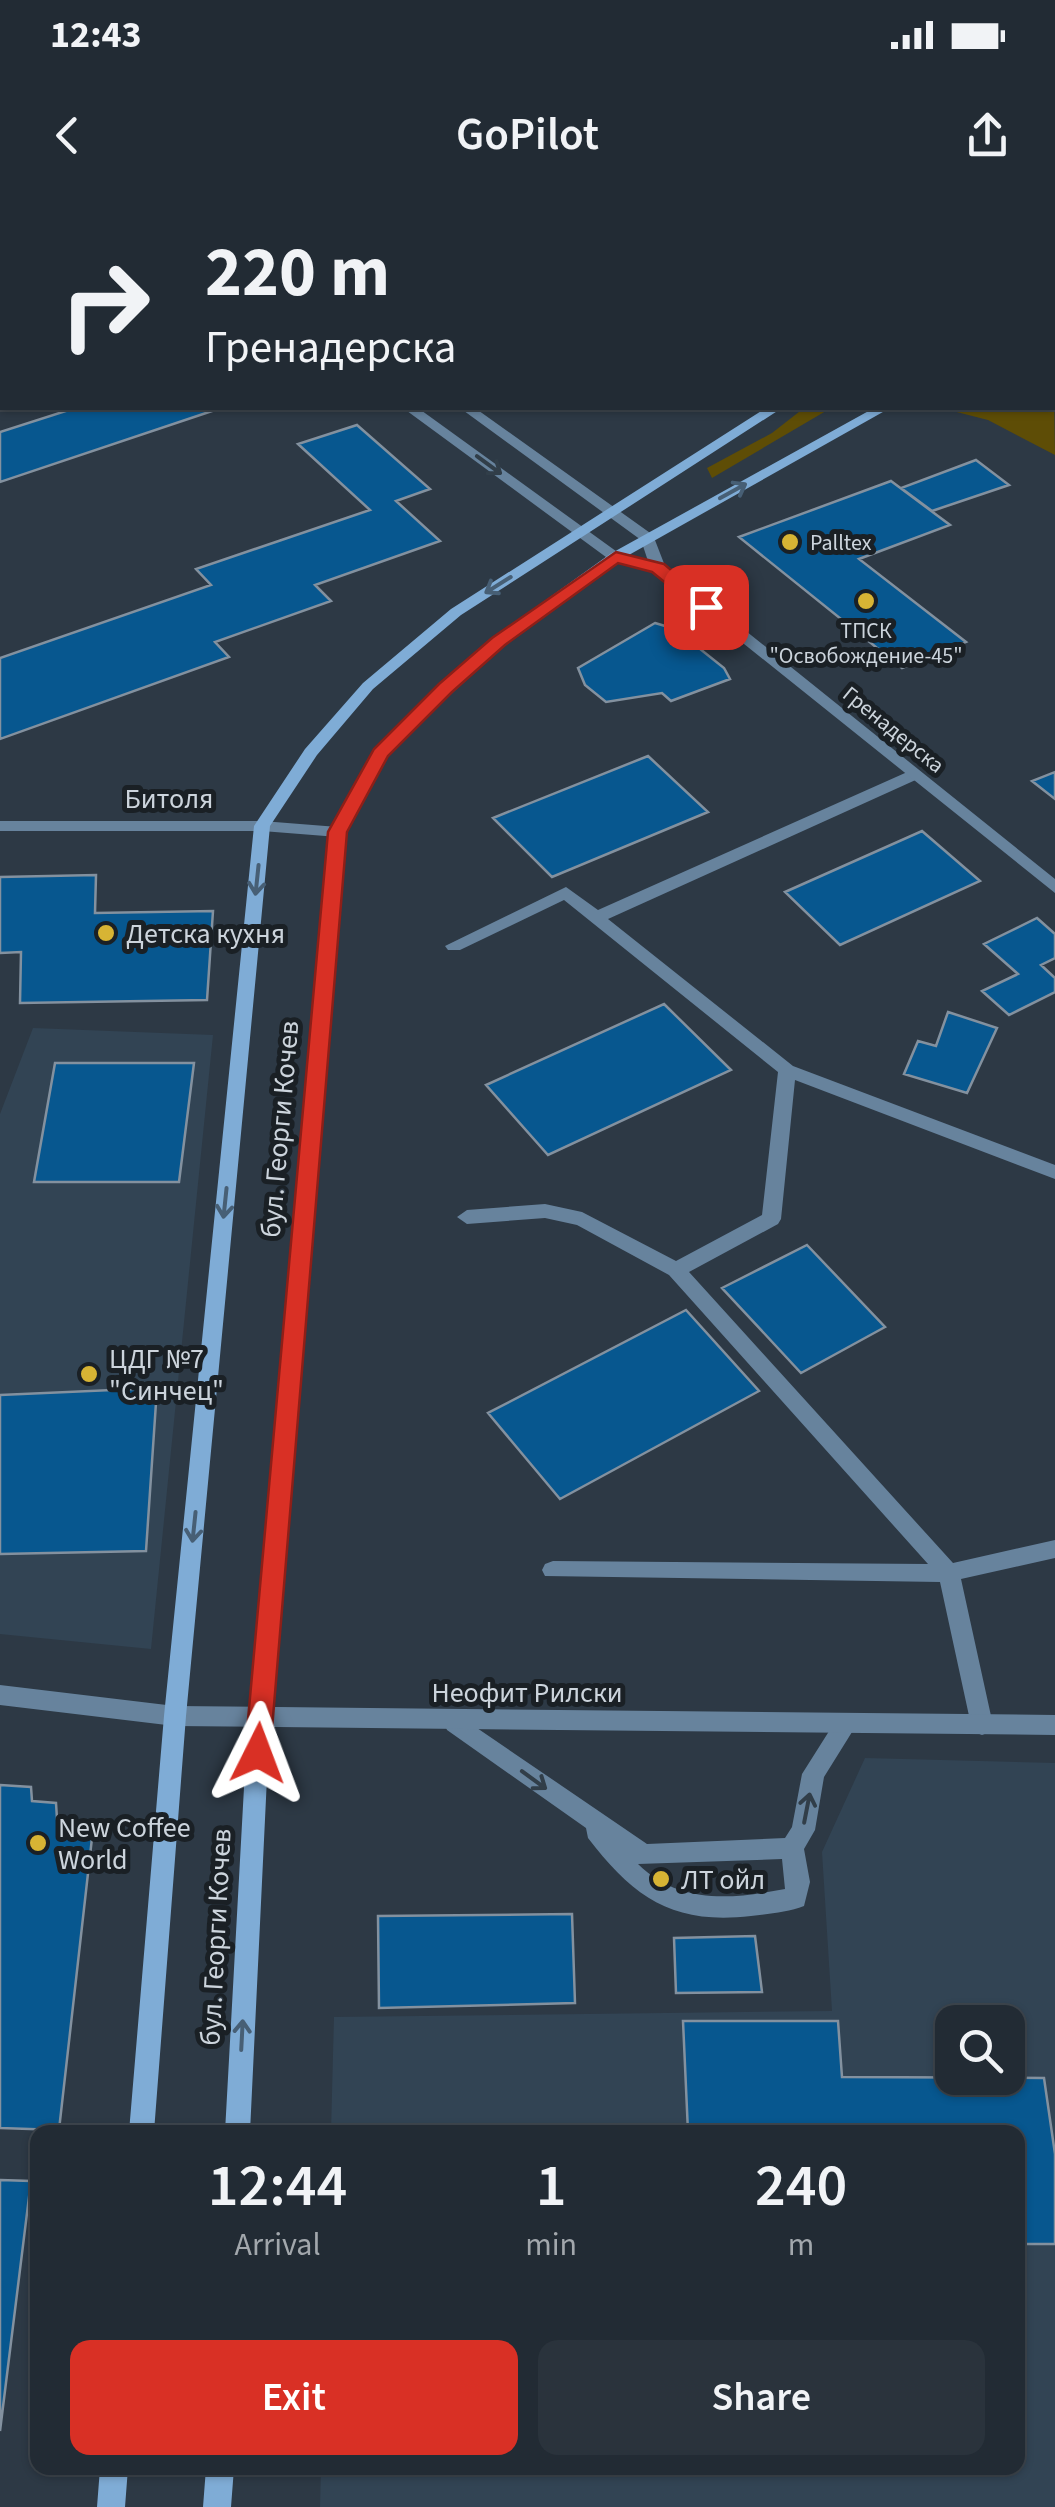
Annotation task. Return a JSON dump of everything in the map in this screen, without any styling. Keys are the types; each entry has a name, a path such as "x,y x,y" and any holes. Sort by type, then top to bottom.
{"main road":[{"name":"бул. Георги Кочев","path":"143,2125 176,1716 262,826 311,752 368,686 456,612 772,410"},
{"name":"бул. Георги Кочев","path":"237,2125 260,1715 338,832 381,753 498,642 616,557 879,410"},
{"path":"111,2507 113,2475"},
{"path":"218,2507 220,2475"}],"street":[{"name":"Гренадерска","path":"413,410 616,557 658,568 1055,888"},
{"path":"470,410 648,538 658,568"},
{"path":"596,918 914,774"},
{"name":"Битоля","path":"0,826 262,826 338,832"},
{"path":"454,946 566,892 786,1070 1055,1172"},
{"path":"676,1270 771,1219 786,1070"},
{"path":"467,1216 545,1211 582,1219 676,1270 949,1573 982,1725"},
{"path":"554,1570 949,1573 1055,1549"},
{"name":"Неофит Рилски","path":"0,1695 176,1716 260,1715 455,1723 1055,1725"},
{"path":"455,1723 589,1821 644,1855 792,1848"},
{"path":"589,1821 640,1883 688,1909 796,1898 798,1882 792,1848 802,1830 813,1774 846,1724"}],"shaded area":[{"path":"801,410 828,410 712,478 707,468 772,433"},
{"path":"949,410 1054,410 1055,455 988,420"},
{"name":"ЦДГ №7 \"Синчец\"","path":"33,1028 213,1035 151,1649 0,1634 0,1114"},
{"path":"865,1758 1055,1763 1055,2507 320,2507 321,2475 1025,2475 1025,2125 331,2125 334,2017 832,2011 822,1852"}],"building":[{"path":"69,410 215,410 0,482 0,432"},
{"path":"357,425 430,489 396,501 440,541 315,585 331,601 215,642 229,657 0,739 0,658 211,585 196,569 370,510 298,444"},
{"path":"976,460 1009,485 932,511 901,488"},
{"name":"ТПСК \"Освобождение-45\"","path":"891,481 950,525 859,559 966,642 902,668 739,537"},
{"path":"655,623 675,629 724,668 730,679 671,701 662,693 606,702 585,685 578,668"},
{"path":"648,756 708,812 552,877 493,818"},
{"path":"1055,772 1055,799 1032,781"},
{"path":"922,831 980,881 840,945 785,892"},
{"name":"Детска кухня","path":"96,875 95,913 213,911 207,1000 20,1003 21,952 0,953 0,877"},
{"path":"1037,918 1055,934 1055,958 1041,965 1055,978 1055,992 1009,1015 982,991 1018,974 984,944"},
{"path":"664,1004 731,1070 548,1155 486,1085"},
{"path":"948,1012 997,1028 967,1093 904,1074 918,1041 936,1046"},
{"path":"55,1063 194,1063 179,1182 34,1182"},
{"path":"807,1245 885,1327 801,1373 722,1288"},
{"path":"686,1310 759,1391 560,1499 488,1413"},
{"path":"157,1388 146,1551 0,1554 0,1395"},
{"path":"0,1785 31,1787 32,1801 56,1803 57,1819 74,1821 74,1835 92,1838 60,2125 0,2128"},
{"path":"572,1914 575,2003 379,2008 378,1916"},
{"path":"755,1936 762,1992 676,1993 674,1938"},
{"path":"683,2021 838,2021 842,2077 935,2077 935,2095 1025,2095 1025,2078 1044,2078 1055,2154 1055,2244 1025,2244 1025,2125 688,2125"},
{"path":"0,2180 30,2181 30,2189 0,2431"}],"place":[{"name":"Palltex","path":"790,542"},
{"name":"ТПСК \"Освобождение-45\"","path":"866,601"},
{"name":"Детска кухня","path":"106,933"},
{"name":"ЦДГ №7 \"Синчец\"","path":"89,1374"},
{"name":"New Coffee World","path":"38,1843"},
{"name":"ЛТ ойл","path":"661,1879"}],"route":[{"path":"258,1753 338,832 381,753 446,688 498,642 616,557 658,568 706,607"}]}
